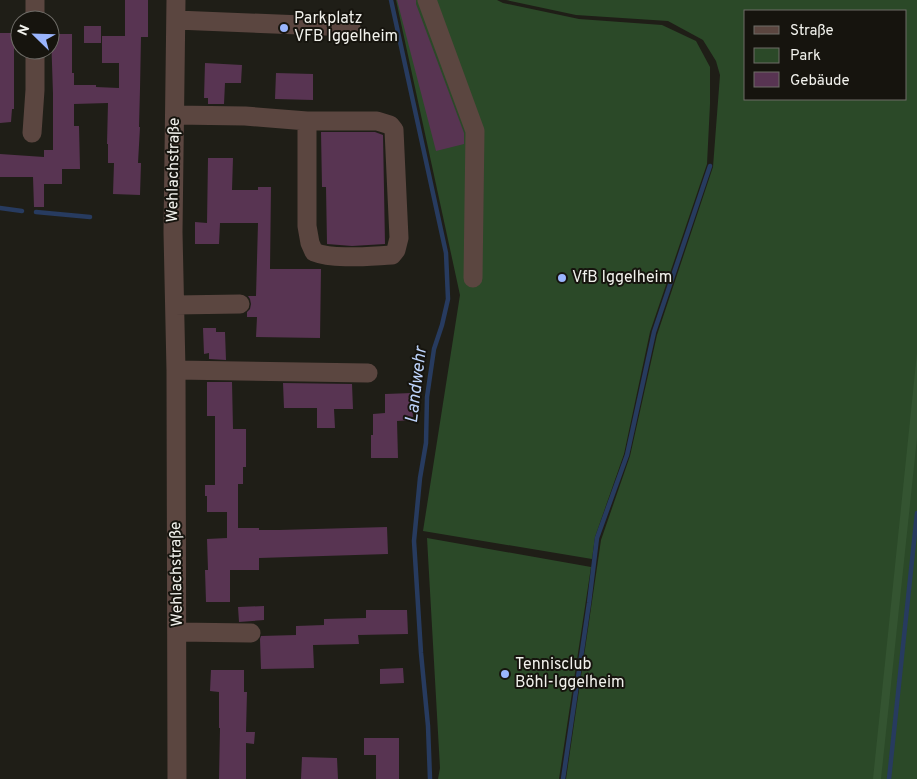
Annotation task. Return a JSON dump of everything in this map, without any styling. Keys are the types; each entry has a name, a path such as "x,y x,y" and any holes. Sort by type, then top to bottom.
{"street":[{"name":"Wehlachstraße","path":"176,0 172,232 176,370 177,779"},
{"path":"427,0 475,131 473,278"},
{"path":"176,20 351,27"},
{"path":"32,133 35,60"},
{"path":"174,115 244,116 307,121 377,121 390,125 394,130 399,238 396,250 392,256 337,256 314,252 310,243 307,226 307,121"},
{"path":"175,305 240,304"},
{"path":"176,370 368,373"},
{"path":"178,632 251,633"}],"green space":[{"name":"VfB Iggelheim","path":"396,0 497,0 503,3 579,19 662,25 696,41 710,67 707,164 650,332 624,454 595,537 592,559 423,531 460,295"},
{"path":"506,0 917,0 917,779 566,779 601,540 630,456 657,335 713,167 720,75 716,61 703,40 668,21 576,15"},
{"path":"917,353 917,438 881,779 873,779"},
{"name":"Tennisclub Böhl-Iggelheim","path":"427,538 591,567 559,779 438,779 440,768"}],"building":[{"path":"125,0 148,0 148,37 141,37 138,163 141,163 140,195 113,194 114,163 108,163 108,103 74,104 74,126 79,126 80,169 62,169 62,184 44,184 44,207 34,207 33,177 0,177 0,154 44,157 44,150 53,150 52,60 60,60 60,34 72,34 72,73 74,73 74,85 119,88 119,63 102,63 102,36 125,36"},
{"path":"397,0 416,0 464,133 464,144 436,151"},
{"path":"84,26 101,26 101,43 84,43"},
{"path":"0,33 10,33 10,60 14,60 14,109 12,109 11,122 0,123"},
{"path":"205,63 242,65 241,83 225,83 224,104 208,104 208,98 204,98"},
{"path":"276,73 313,74 313,100 275,99"},
{"path":"321,132 375,132 383,135 385,244 352,246 327,244 326,187 322,187"},
{"path":"208,158 233,158 232,190 258,190 258,187 271,187 270,269 321,269 320,338 256,337 257,317 247,317 247,312 251,304 248,296 256,296 258,223 220,223 219,244 195,244 195,222 207,223"},
{"path":"203,328 216,328 216,332 225,332 226,360 209,359 209,353 204,354"},
{"path":"207,382 232,382 233,429 246,429 246,467 243,467 243,484 238,484 238,528 279,530 387,527 388,554 259,558 259,570 230,570 230,602 206,602 205,570 208,570 207,539 227,538 227,512 207,512 205,485 215,485 215,416 207,416"},
{"path":"283,383 352,384 353,409 334,409 335,428 317,428 317,408 284,408"},
{"path":"412,393 413,420 397,421 398,458 371,458 373,414 385,413 385,394"},
{"path":"264,606 264,620 239,622 238,607"},
{"path":"366,610 407,610 408,634 358,635 359,644 313,645 314,668 261,669 261,636 296,635 296,626 324,625 324,619 366,618"},
{"path":"403,668 404,683 380,684 380,669"},
{"path":"211,670 244,670 244,692 247,692 246,732 255,732 254,744 246,743 246,779 219,779 219,692 210,691"},
{"path":"364,738 399,738 399,779 376,779 376,755 364,755"},
{"path":"302,757 337,758 338,779 301,779"}],"waterway":[{"name":"Landwehr","path":"391,0 446,253 448,299 434,349 427,397 426,443 420,478 414,541 428,726 430,779"},
{"path":"563,779 597,538 627,455 654,332 710,166"},
{"path":"0,208 22,211"},
{"path":"36,212 90,217"},
{"path":"889,779 917,513"}],"place":[{"name":"Parkplatz VFB Iggelheim","path":"284,28"},
{"name":"VfB Iggelheim","path":"562,278"},
{"name":"Tennisclub Böhl-Iggelheim","path":"505,674"}]}
